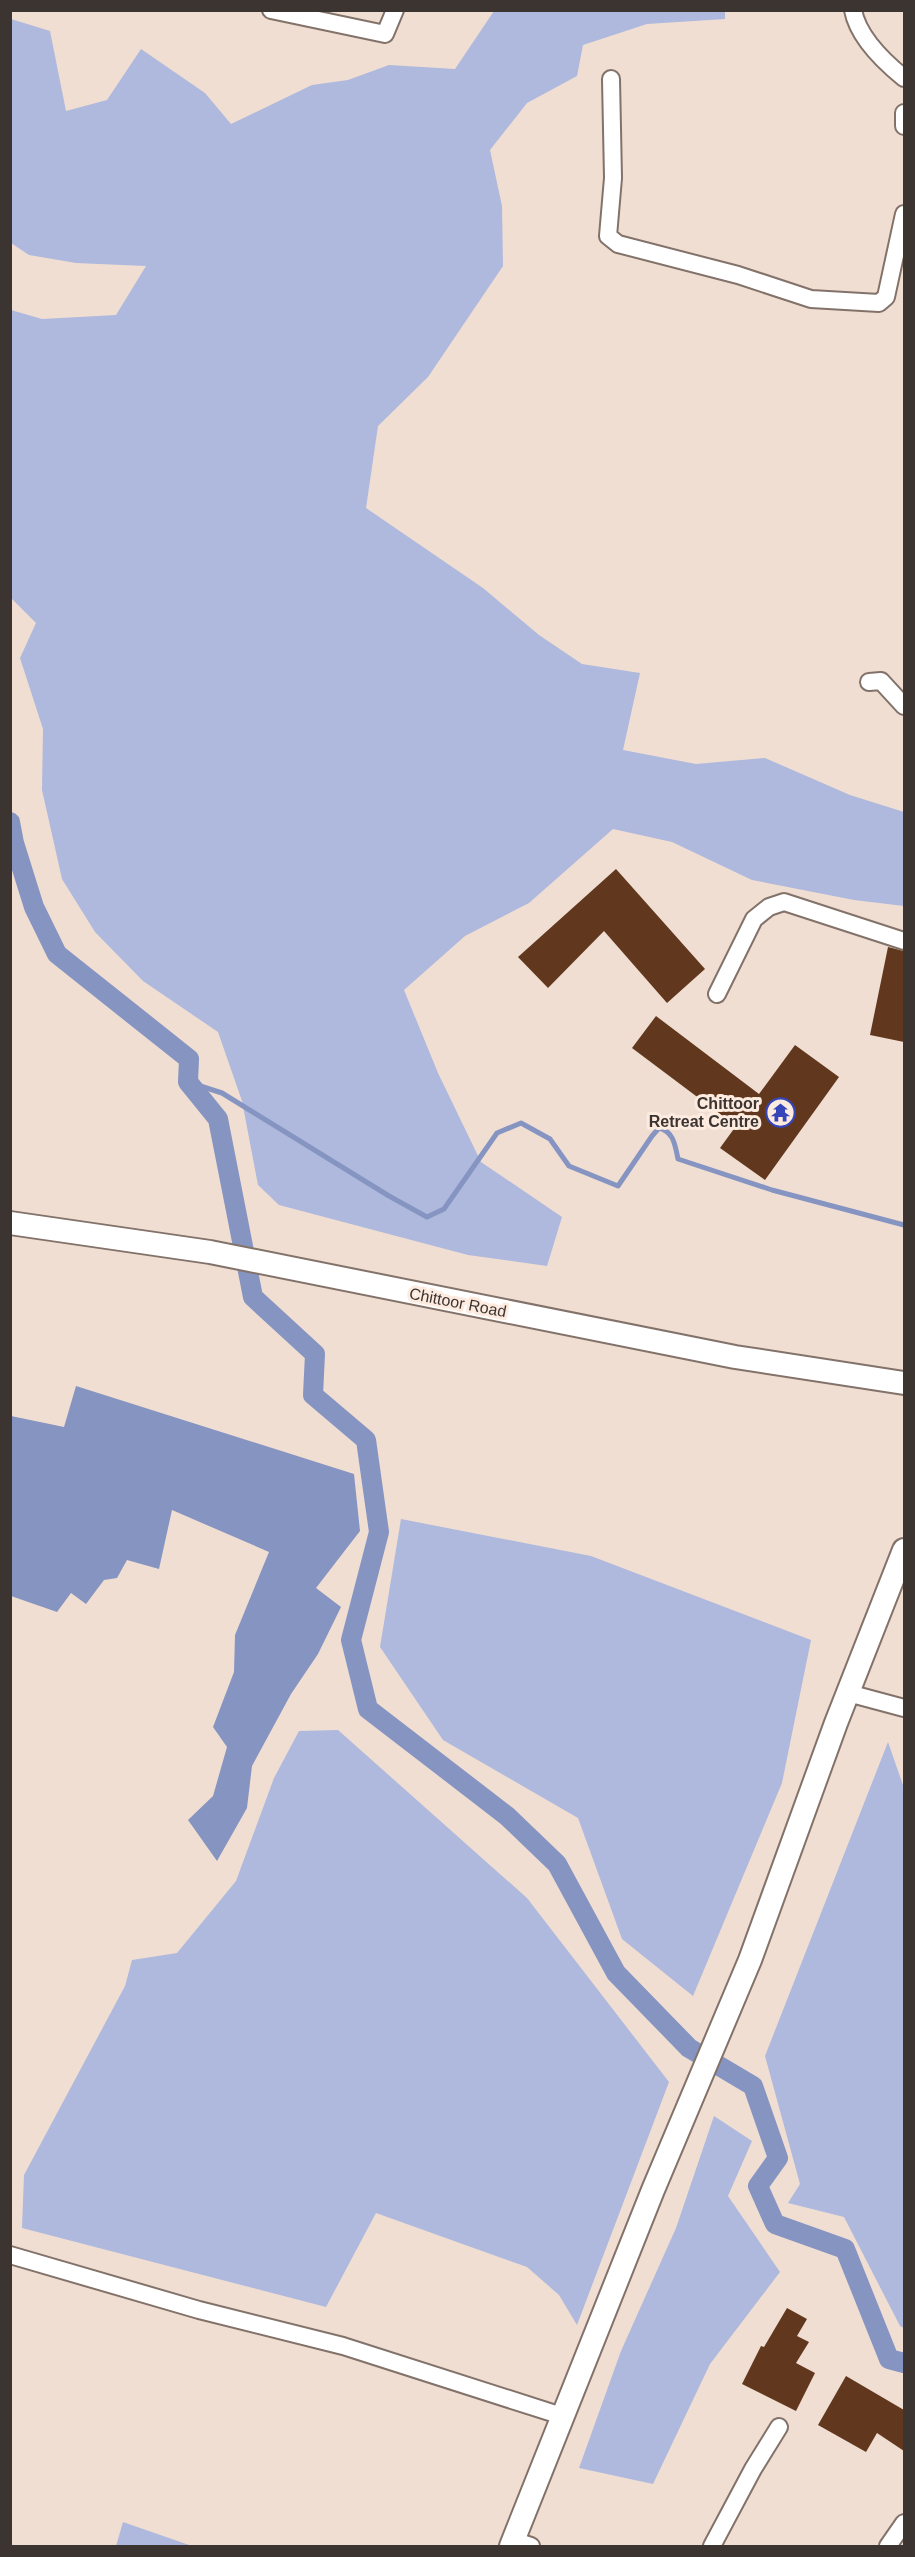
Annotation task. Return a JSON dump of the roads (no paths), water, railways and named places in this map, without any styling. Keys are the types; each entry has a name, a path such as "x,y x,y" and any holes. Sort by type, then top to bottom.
{"main road":[{"name":"Chittoor Road","path":"10,1223 210,1252 735,1357 904,1383"},
{"path":"518,2544 562,2416 653,2190 750,1960 848,1693 904,1550"}],"street":[{"path":"271,10 385,34 395,10"},
{"path":"853,10 856,26 890,66 904,78"},
{"path":"611,80 613,178 608,236 618,244 738,275 811,299 879,303 885,297 904,214"},
{"path":"904,113 904,126"},
{"path":"869,682 881,681 904,706"},
{"path":"717,994 754,919 769,907 784,902 904,941"},
{"path":"848,1693 904,1708"},
{"path":"10,2255 199,2310 343,2346 518,2404 562,2416"},
{"path":"712,2547 753,2469 779,2427"},
{"path":"888,2547 904,2523"}],"waterway":[{"path":"10,822 14,843 34,907 57,954 189,1059 188,1082 218,1119 253,1297 315,1354 313,1395 366,1440 379,1532 351,1640 368,1709 507,1816 557,1864 616,1973 689,2048 753,2086 778,2158 758,2186 775,2224 845,2249 889,2359 904,2363"},
{"path":"188,1082 222,1093 427,1217 444,1209 497,1133 521,1123 550,1139 569,1166 618,1186 659,1128 671,1136 678,1159 772,1190 904,1225"}],"place":[{"name":"Chittoor Retreat Centre","path":"780,1112"}]}
